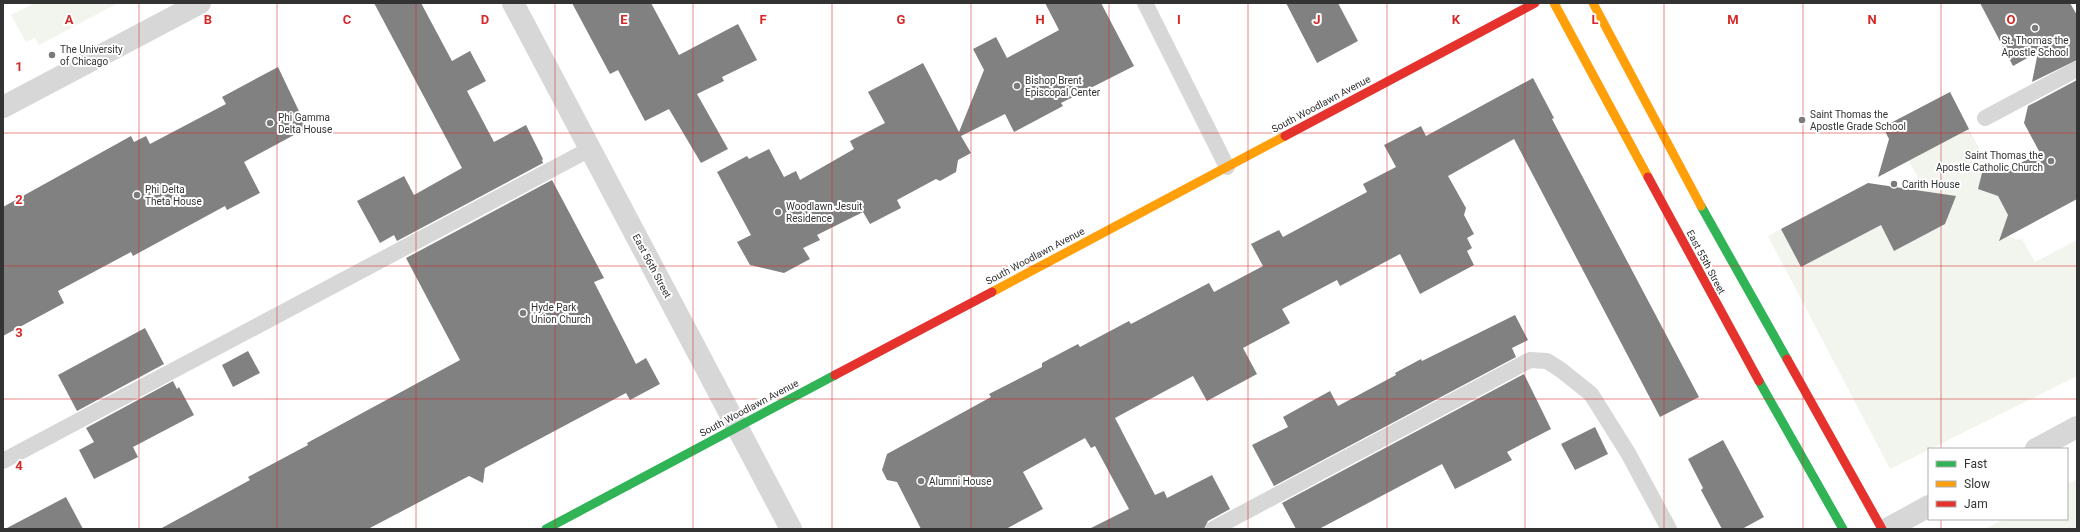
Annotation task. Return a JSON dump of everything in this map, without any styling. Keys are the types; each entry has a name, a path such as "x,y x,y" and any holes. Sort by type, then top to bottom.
{"street":[{"path":"3,108 200,3"},
{"name":"East 56th Street","path":"512,3 792,529"},
{"name":"South Woodlawn Avenue","path":"546,529 1535,3"},
{"name":"East 55th Street","path":"1554,3 1747,360 1843,529"},
{"path":"1593,3 1690,186 1882,529"},
{"path":"2038,448 2077,427"},
{"path":"1887,529 1928,507"}],"lane":[{"path":"1145,3 1227,167"},
{"path":"1985,118 2077,69"},
{"path":"3,461 590,149"},
{"path":"1213,529 1530,360 1547,361 1561,370 1590,394 1628,453 1669,529"}],"shaded area":[{"path":"35,3 118,3 39,45 35,38 26,42 11,15"},
{"path":"1969,129 1989,167 1979,185 1983,191 1998,196 2008,215 2003,230 2014,239 2022,239 2035,262 2077,240 2077,376 1932,448 1928,448 1928,450 1890,469 1768,236 1781,229 1801,267 1881,225 1894,251 1928,196 1909,161"},
{"path":"2077,479 2077,529 1985,529 2002,520 2068,520 2068,484"}],"building":[{"path":"374,3 421,3 452,61 470,51 486,81 467,91 494,142 526,125 543,159 543,163 397,241 394,235 380,243 357,201 404,176 414,195 462,168"},
{"path":"572,3 651,3 679,55 738,24 757,60 722,77 724,81 697,94 728,149 701,163 669,109 645,121 618,70 610,74"},
{"path":"1045,3 1101,3 1134,66 1061,103 1063,106 1014,132 1005,114 961,136 971,153 958,160 956,172 940,181 936,179 897,200 901,208 870,224 863,212 817,235 820,240 803,248 810,259 784,273 750,265 737,242 751,235 717,172 747,156 749,159 769,149 784,177 796,171 800,180 854,149 850,141 885,123 868,92 923,63 959,132 984,70 973,49 996,37 1007,58 1059,30"},
{"path":"1286,3 1338,3 1358,41 1317,63"},
{"name":"St. Thomas the Apostle School","path":"1980,3 2070,3 2077,15 2077,60 2032,82 2038,52 2013,66"},
{"path":"278,67 307,128 244,162 260,193 227,210 225,206 133,256 131,252 58,291 64,303 3,336 3,207 131,136 134,142 146,136 150,144 226,104 222,97"},
{"path":"1533,78 1554,118 1552,119 1699,397 1660,417 1514,139 1448,176 1466,208 1464,215 1474,234 1467,238 1472,248 1467,251 1474,265 1420,294 1400,254 1340,286 1337,280 1282,309 1290,323 1243,348 1257,374 1207,401 1193,376 1115,418 1155,495 1164,491 1167,498 1212,475 1230,509 1208,521 1204,529 1089,529 1129,509 1095,446 1091,448 1085,438 1023,472 1043,509 1006,529 921,529 897,482 887,480 882,470 887,454 991,397 989,394 1042,367 1042,363 1078,344 1080,347 1129,321 1131,324 1209,283 1214,292 1263,266 1251,244 1279,230 1283,237 1367,192 1363,184 1396,167 1384,145 1421,126 1426,136"},
{"name":"Saint Thomas the Apostle Catholic Church","path":"2077,80 2077,199 1999,241 2008,215 1998,196 1978,189 1984,165 2003,172 2040,153 2024,123 2028,106"},
{"path":"1950,92 1969,129 1878,177 1889,139 1883,127"},
{"path":"552,180 604,278 594,282 636,364 646,358 660,384 630,400 626,393 485,468 483,483 469,476 368,529 160,529 250,480 248,477 308,445 307,443 460,360 406,258"},
{"name":"Carith House","path":"1868,183 1956,196 1945,224 1894,251 1881,225 1801,267 1781,229"},
{"path":"1515,315 1528,340 1512,348 1516,357 1274,486 1252,445 1288,427 1283,417 1330,391 1338,406 1396,375 1395,373 1421,359 1422,361"},
{"path":"145,328 164,364 77,411 58,375"},
{"path":"248,351 260,373 233,387 222,365"},
{"path":"1524,374 1551,429 1507,452 1512,460 1455,489 1442,464 1319,529 1296,529 1282,503"},
{"path":"173,381 177,389 179,387 194,415 133,447 138,457 94,479 79,450 94,442 86,428"},
{"path":"1595,427 1608,454 1575,470 1561,444"},
{"path":"1723,440 1764,517 1742,529 1722,529 1701,490 1703,488 1688,459"},
{"path":"66,497 83,529 5,529"}],"traffic: fast":[{"path":"1701,206 1787,359"},
{"path":"546,529 835,375"},
{"path":"1759,381 1843,529"}],"traffic: slow":[{"path":"1554,3 1648,177"},
{"path":"1593,3 1701,206"},
{"path":"992,292 1285,136"}],"traffic: jam":[{"path":"1285,136 1535,3"},
{"path":"1648,177 1759,381"},
{"path":"835,375 992,292"},
{"path":"1787,359 1882,529"}],"place":[{"name":"St. Thomas the Apostle School","path":"2035,28"},
{"name":"The University of Chicago","path":"52,55"},
{"name":"Bishop Brent Episcopal Center","path":"1017,86"},
{"name":"Saint Thomas the Apostle Grade School","path":"1802,120"},
{"name":"Phi Gamma Delta House","path":"270,123"},
{"name":"Saint Thomas the Apostle Catholic Church","path":"2051,161"},
{"name":"Carith House","path":"1894,184"},
{"name":"Phi Delta Theta House","path":"137,195"},
{"name":"Woodlawn Jesuit Residence","path":"778,212"},
{"name":"Hyde Park Union Church","path":"523,313"},
{"name":"Alumni House","path":"921,481"}]}
